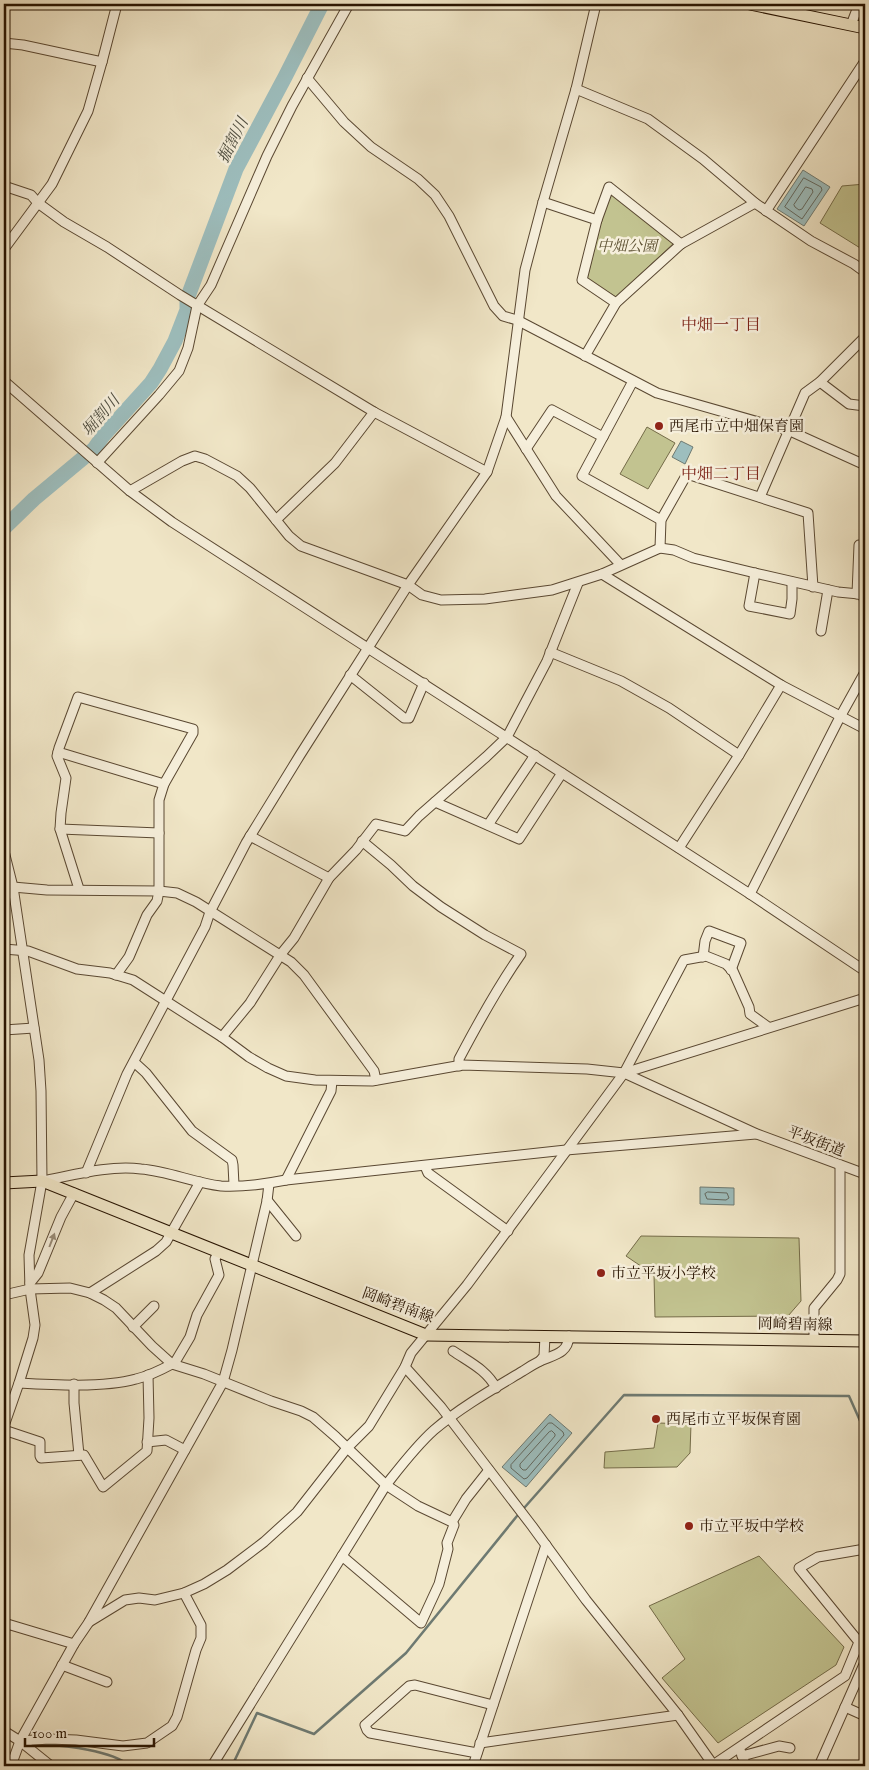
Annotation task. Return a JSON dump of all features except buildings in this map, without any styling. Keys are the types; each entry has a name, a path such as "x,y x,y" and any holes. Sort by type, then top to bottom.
{"main road":[{"path":"750,4 865,28"},
{"name":"岡崎碧南線","path":"4,1183 42,1181 426,1335 865,1341"}],"street":[{"path":"4,249 52,184 84,118 102,62 117,4"},
{"path":"97,463 159,396 179,370 188,348 197,306 211,285 267,156 307,78 349,4"},
{"path":"86,1173 127,1074 205,927 210,912 250,836 367,647 487,472 506,417 525,270 576,89 596,4"},
{"path":"851,25 859,4"},
{"path":"4,42 102,62"},
{"path":"766,211 865,61"},
{"path":"307,78 344,122 371,147 418,179 435,195 449,216 494,306 503,316 518,320 657,394 790,431 865,465"},
{"path":"576,89 648,119 703,159 766,211 811,241 865,272"},
{"path":"4,186 31,195 38,203 64,222 107,247 197,306 374,412 487,472"},
{"path":"616,303 582,280 597,220 609,187 681,244"},
{"path":"543,202 597,220"},
{"path":"585,356 616,303 681,244 755,203"},
{"path":"760,497 805,393 820,382 865,337"},
{"path":"4,381 97,463 172,522 750,894 865,971"},
{"path":"633,381 582,476 662,520"},
{"path":"820,382 849,404 865,406"},
{"path":"526,450 552,410 603,436"},
{"path":"276,520 335,463 374,412"},
{"path":"506,417 556,496 620,564"},
{"path":"130,490 194,456 205,459 237,476 250,488 289,536 301,546 408,585 422,595 441,600 485,599 552,590 602,574 620,564 660,548 674,550 693,558 792,582 861,596 859,545"},
{"path":"660,548 662,520 687,474 808,513 813,586"},
{"path":"755,573 749,606 790,614 792,582"},
{"path":"602,574 781,685 865,729"},
{"path":"222,1037 250,1003 281,954 294,938 329,878 376,824 404,831 507,737 550,652 578,583"},
{"path":"821,631 828,590"},
{"path":"550,652 621,681 668,708 739,755"},
{"path":"750,894 865,672"},
{"path":"350,675 404,718 409,718 424,683"},
{"path":"679,848 739,755 781,685"},
{"path":"79,890 60,829 60,812 66,778 57,756 78,696 192,729 193,733 164,784 159,800 159,891 157,901 147,915 129,957 116,975"},
{"path":"58,752 164,784"},
{"path":"488,825 535,755"},
{"path":"435,802 519,839 562,773"},
{"path":"60,829 159,833"},
{"path":"250,836 329,878"},
{"path":"362,841 413,886 441,907 521,954 486,1008 459,1059 459,1066"},
{"path":"4,851 13,887 34,1028 41,1091 42,1181 29,1255 30,1286 35,1325 33,1338 4,1426"},
{"path":"13,887 47,890 159,891 177,893 196,902 281,954 304,975 374,1071 376,1080"},
{"path":"703,957 709,931 742,943 731,970"},
{"path":"4,949 28,951 78,969 98,970 133,980 167,1000 249,1057 286,1076 332,1081 376,1080 459,1066 588,1069 624,1072 865,998"},
{"path":"89,1622 125,1600 139,1598 155,1600 184,1593 204,1584 227,1570 274,1535 297,1512 347,1448 369,1426 405,1367 411,1353 468,1285 624,1072 684,960 706,956 726,964 731,970 749,1007 750,1014 768,1027"},
{"path":"4,1030 34,1028"},
{"path":"134,1062 146,1073 192,1130 232,1160 234,1185"},
{"name":"平坂街道","path":"624,1072 757,1134 865,1174"},
{"path":"286,1180 331,1092 332,1081"},
{"path":"42,1181 123,1168 140,1168 222,1186 269,1184 286,1180 566,1150 757,1134"},
{"path":"814,1340 814,1308 840,1274 840,1165"},
{"path":"425,1166 428,1173 508,1231"},
{"path":"90,1293 156,1251 166,1242 200,1182"},
{"path":"11,1766 20,1741 223,1382 236,1336 269,1184"},
{"path":"30,1286 38,1273 61,1218 74,1193"},
{"path":"267,1200 296,1236"},
{"path":"19,1383 74,1384 120,1382 148,1375 173,1364 190,1337 197,1315 219,1275 216,1259 218,1252"},
{"path":"4,1295 30,1286 70,1288 90,1293 104,1300 116,1308 152,1346 173,1364 271,1401 301,1410 313,1418 386,1485 418,1506 452,1522"},
{"path":"133,1327 154,1306"},
{"path":"540,1361 544,1356 545,1336"},
{"path":"212,1766 386,1485 435,1430 496,1388 540,1361 560,1354 569,1343 569,1336"},
{"path":"453,1351 483,1371 496,1388"},
{"path":"405,1367 450,1419 516,1504 595,1611 678,1715 711,1763 741,1752 779,1746 790,1748"},
{"path":"4,1430 40,1442 41,1458 84,1455 103,1488 146,1451 149,1418 148,1375"},
{"path":"74,1384 79,1455"},
{"path":"147,1442 166,1440 186,1450"},
{"path":"342,1556 421,1622 439,1584 448,1549 447,1544 454,1525 452,1522 466,1499 489,1470"},
{"path":"473,1766 546,1545"},
{"path":"741,1752 845,1676 859,1642 799,1568 818,1557 865,1549"},
{"path":"20,1741 76,1740 123,1746 148,1743 172,1726 177,1717 201,1638 201,1625 184,1593"},
{"path":"4,1622 74,1644"},
{"path":"819,1766 865,1662"},
{"path":"62,1665 107,1682"},
{"path":"477,1753 370,1733 365,1725 409,1686 415,1685 493,1705"},
{"path":"846,1707 865,1716"},
{"path":"480,1743 678,1715"},
{"path":"4,1731 20,1741 51,1766"},
{"path":"741,1752 746,1766"}],"green space":[{"path":"865,184 865,251 820,223 842,186"},
{"name":"中畑公園","path":"611,193 674,243 616,297 587,279 601,222"},
{"path":"647,427 675,443 648,489 620,474"},
{"path":"641,1236 799,1238 801,1301 788,1316 655,1317 654,1275 626,1256"},
{"path":"658,1423 691,1424 690,1453 677,1467 604,1468 605,1452 654,1448"},
{"path":"759,1556 844,1647 836,1665 718,1743 662,1678 685,1659 649,1606"}],"water":[{"path":"803,170 830,187 804,226 777,209"},
{"path":"681,441 693,447 685,464 672,457"},
{"path":"700,1187 734,1188 734,1205 700,1204"},
{"path":"550,1414 572,1433 526,1487 502,1467"}],"waterway":[{"name":"掘割川","path":"4,528 34,499 94,449 103,436 151,383 160,369 175,341 187,310 187,299 236,169 322,4"},
{"path":"232,1766 257,1713 314,1734 406,1653 517,1516 624,1395 849,1396 865,1432"},
{"path":"41,1744 100,1753 112,1756 130,1766"}],"place":[{"name":"西尾市立中畑保育園","path":"659,426"},
{"name":"市立平坂小学校","path":"601,1273"},
{"name":"西尾市立平坂保育園","path":"656,1419"},
{"name":"市立平坂中学校","path":"689,1526"}],"district":[{"name":"中畑一丁目","path":"721,324"},
{"name":"中畑二丁目","path":"721,473"}],"water label":[{"name":"堀割川","path":"100,415"}]}
